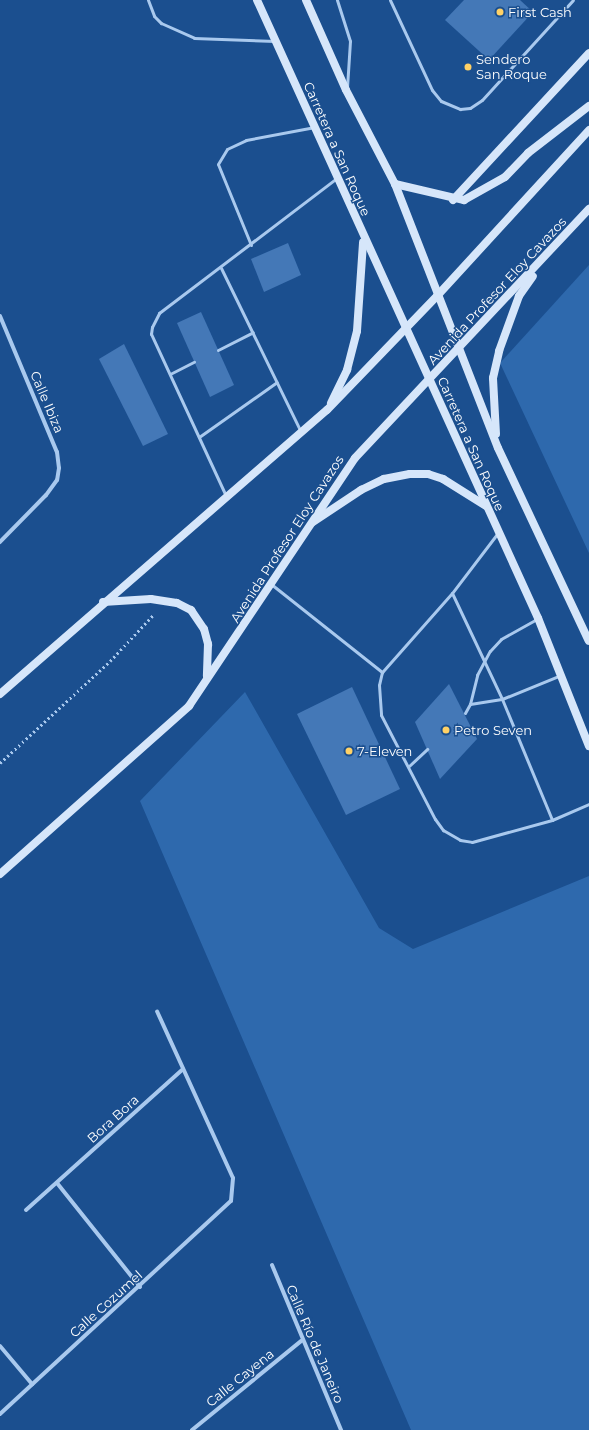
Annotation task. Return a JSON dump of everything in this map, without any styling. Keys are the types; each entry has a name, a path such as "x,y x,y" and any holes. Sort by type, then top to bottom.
{"main road":[{"name":"Carretera a San Roque","path":"257,0 337,177 363,239 406,329 498,534 538,618 589,746"},
{"name":"Carretera a San Roque","path":"306,0 346,90 395,184 437,296 461,348 498,448 589,641"},
{"path":"453,200 589,53"},
{"path":"395,184 453,200 464,200 499,181 528,153 589,106"},
{"path":"0,694 103,602 327,410 437,296 589,130"},
{"name":"Avenida Profesor Eloy Cavazos","path":"0,874 162,732 189,706 207,676 271,584 355,458 461,348 589,209"},
{"path":"327,410 352,353 360,308 363,239"},
{"path":"498,448 493,409 493,378 498,351 519,296 553,248"},
{"path":"309,525 361,490 384,479 410,474 428,474 443,479 486,506"},
{"path":"103,602 135,598 167,601 190,610 198,619 208,644 207,676"}],"street":[{"name":"Calle Ibiza","path":"0,316 57,452 57,480 46,495 0,542"},
{"path":"156,1011 183,1069"},
{"name":"Bora Bora","path":"26,1210 183,1069"},
{"name":"Calle Cozumel","path":"0,1414 225,1209 234,1193 233,1178 183,1069"},
{"path":"57,1183 140,1286"},
{"name":"Calle Río de Janeiro","path":"272,1265 301,1340 341,1430"},
{"name":"Calle Cayena","path":"192,1430 301,1340"},
{"path":"0,1346 32,1384"}],"lane":[{"path":"148,0 154,16 161,23 194,38 276,41"},
{"path":"337,0 350,41 346,90"},
{"path":"390,0 432,90 441,101 460,109 470,108 482,100 573,0"},
{"path":"251,245 218,164 227,149 246,140 315,128"},
{"path":"227,497 151,334 154,321 159,313 221,268 337,177"},
{"path":"221,268 301,432"},
{"path":"218,350 253,332"},
{"path":"170,374 194,362"},
{"path":"199,437 277,382"},
{"path":"498,534 452,592 382,672 378,700 381,715 443,830 460,840 472,842 552,820 589,804"},
{"path":"271,584 382,672"},
{"path":"452,592 502,699 552,820"},
{"path":"465,714 470,704 483,661 501,639 538,618"},
{"path":"470,704 502,699 561,676"},
{"path":"409,766 427,749"}],"path":[{"path":"0,764 110,661 167,601"}],"shaded area":[{"path":"589,265 589,553 500,363"},
{"path":"245,692 379,928 413,949 589,876 589,1430 411,1430 140,801"}],"building":[{"path":"464,0 520,0 533,12 489,60 445,20"},
{"path":"288,243 301,275 264,292 251,259"},
{"path":"201,312 234,385 210,397 177,323"},
{"path":"124,344 168,434 143,446 99,359"},
{"name":"Petro Seven","path":"449,684 477,739 440,779 415,722"},
{"name":"7-Eleven","path":"352,687 400,789 346,815 297,714"}],"place":[{"name":"First Cash","path":"500,12"},
{"name":"Sendero San Roque","path":"468,67"},
{"name":"Petro Seven","path":"446,730"},
{"name":"7-Eleven","path":"349,751"}]}
